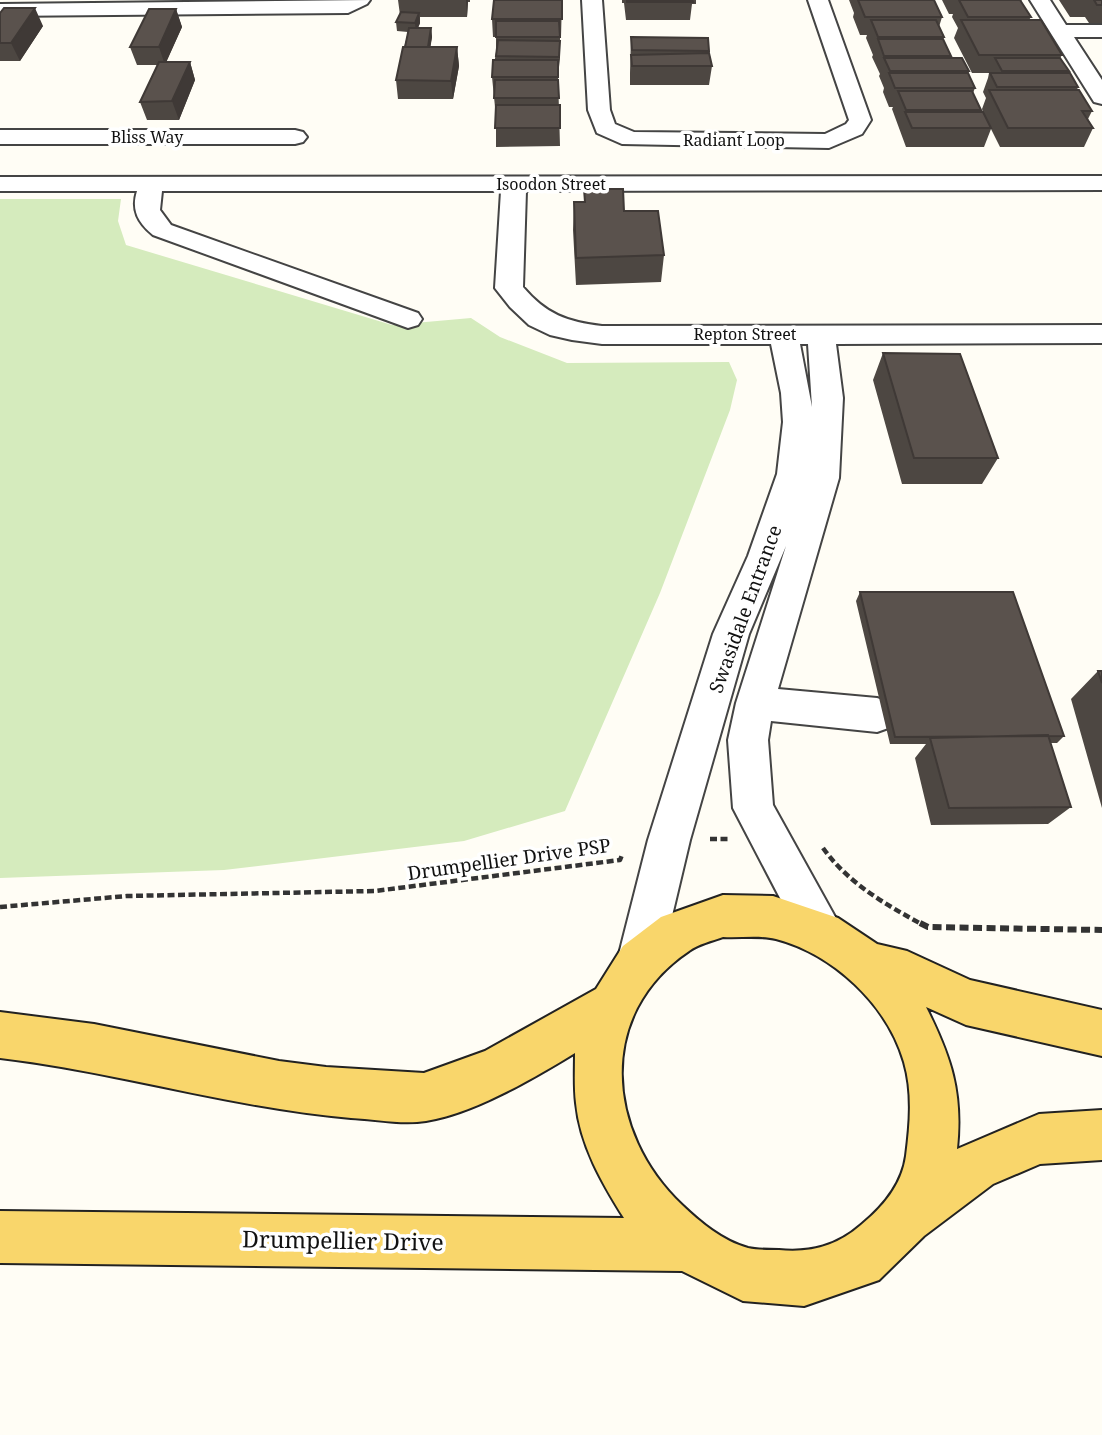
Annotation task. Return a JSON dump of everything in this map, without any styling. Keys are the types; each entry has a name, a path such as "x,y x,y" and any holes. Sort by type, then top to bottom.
{"main road":[{"path":"903,1223 929,1173 936,1116 927,1059 902,1007 867,964 822,933 773,917 723,916 677,932 639,962 612,1005 599,1052 600,1104 615,1157 645,1205 686,1245 743,1274 804,1279 860,1261 975,1166 1040,1139 1102,1135"},
{"path":"867,964 907,974 966,1002 1102,1033"},
{"path":"0,1035 104,1048 225,1076 335,1093 429,1097 514,1063 612,1005"},
{"name":"Drumpellier Drive","path":"0,1237 686,1245"}],"street":[{"path":"0,10 348,7 360,0"},
{"name":"Radiant Loop","path":"592,0 598,110 605,128 631,139 829,141 853,129 860,120 818,0"},
{"path":"1040,0 1101,94"},
{"path":"1059,31 1102,31"},
{"name":"Bliss Way","path":"0,137 295,137"},
{"name":"Isoodon Street","path":"0,184 1102,183"},
{"name":"Repton Street","path":"514,184 509,288 528,313 562,331 602,335 1102,334"},
{"path":"152,185 146,197 145,209 151,220 162,230 408,319"},
{"name":"Swasidale Entrance","path":"639,962 669,840 731,634 765,556 793,474 798,422 796,393 783,334"},
{"name":"Swasidale Entrance","path":"821,334 828,398 823,478 755,703 748,740 753,808 822,933"},
{"path":"755,703 877,715"}],"path":[{"name":"Drumpellier Drive PSP","path":"0,908 113,898 339,893 424,887 620,860 632,836 669,840 813,836 837,867 880,902 928,927 1102,930"}],"green space":[{"path":"0,199 121,199 118,221 126,245 392,325 471,318 500,337 567,363 729,362 737,380 730,410 660,593 565,811 464,841 224,870 0,878"}],"building":[{"path":"494,0 562,0 562,19 492,19"},
{"path":"692,0 693,2 627,2"},
{"path":"858,0 934,0 942,17 865,17"},
{"path":"959,0 1020,0 1031,17 968,17"},
{"path":"1094,0 1102,0 1102,5 1097,5"},
{"path":"4,8 35,8 11,43 0,43 0,13"},
{"path":"149,9 176,9 159,47 130,47"},
{"path":"401,12 419,13 415,23 396,22"},
{"path":"871,20 936,20 944,37 878,37"},
{"path":"961,20 1041,20 1062,55 979,55"},
{"path":"496,21 559,21 560,37 496,37"},
{"path":"409,28 431,28 428,47 405,47"},
{"path":"631,37 708,38 709,51 632,50"},
{"path":"878,39 943,39 951,56 884,56"},
{"path":"498,40 560,41 559,57 496,56"},
{"path":"403,47 457,47 451,81 396,80"},
{"path":"709,53 712,66 632,66 631,55"},
{"path":"884,58 962,58 969,71 890,71"},
{"path":"995,58 1060,58 1069,71 1002,71"},
{"path":"493,60 558,60 558,77 492,77"},
{"path":"159,62 190,62 172,101 140,102"},
{"path":"889,73 968,73 975,88 895,88"},
{"path":"990,73 1070,73 1078,87 997,87"},
{"path":"495,80 558,80 559,98 494,98"},
{"path":"989,90 1079,90 1092,111 1082,111 1093,128 1008,128"},
{"path":"898,91 972,91 981,110 906,110"},
{"path":"496,105 560,105 560,128 495,128"},
{"path":"905,112 983,112 991,128 912,128"},
{"path":"584,189 623,189 624,211 658,211 664,255 576,258 574,202 585,202"},
{"path":"883,353 960,354 998,458 914,458"},
{"path":"860,592 1013,592 1064,736 895,737"},
{"path":"1048,735 1071,807 949,808 930,738"}]}
